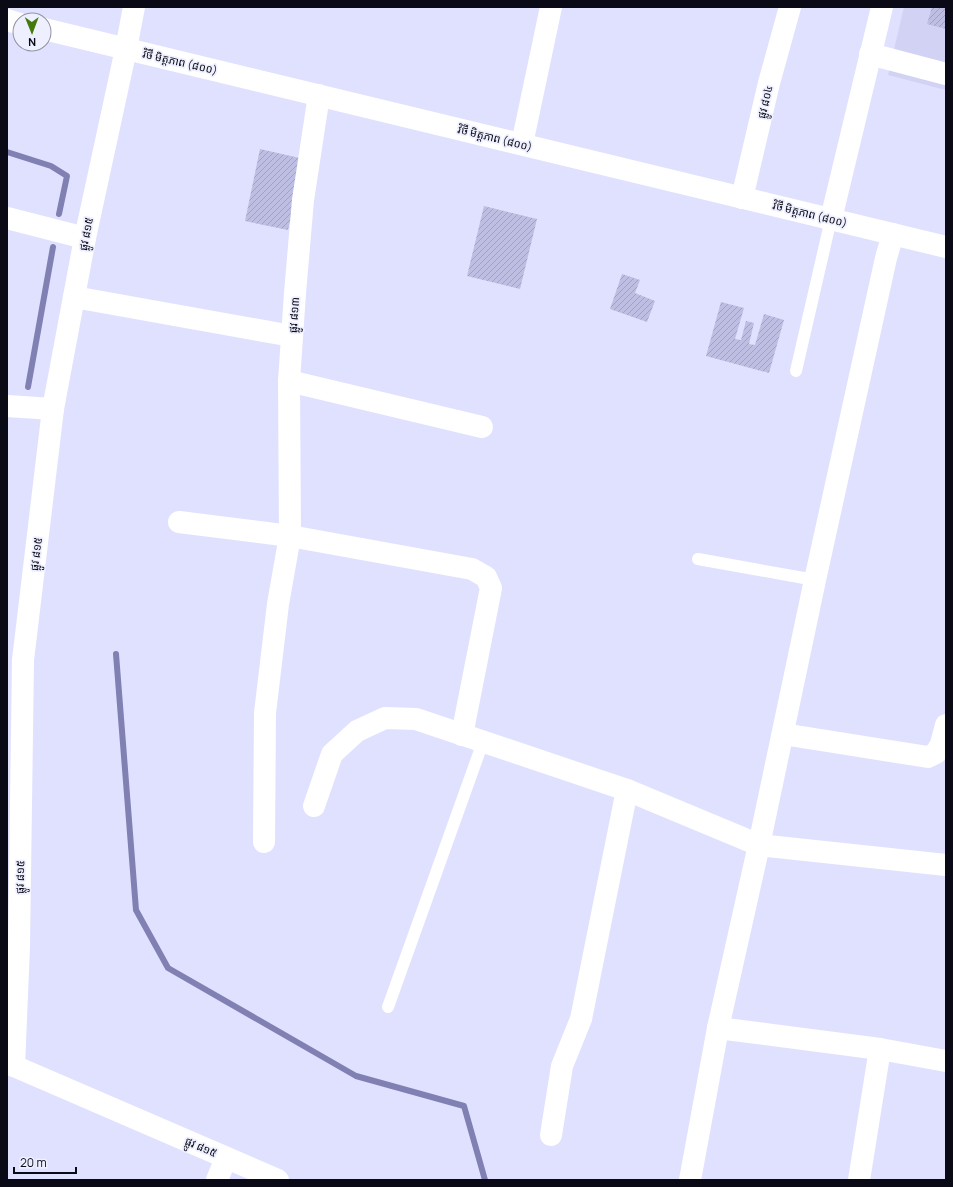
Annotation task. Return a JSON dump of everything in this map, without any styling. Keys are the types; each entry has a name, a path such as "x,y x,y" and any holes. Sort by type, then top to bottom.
{"street":[{"name":"ផ្លូវ ៨១៥","path":"134,7 85,238 53,409 15,659 20,947 10,1064 278,1180"},
{"path":"522,144 551,7"},
{"name":"ផ្លូវ ៨០៤","path":"742,198 769,83 790,7"},
{"path":"830,219 882,7"},
{"name":"វិថី មិត្តភាព (៨០០)","path":"52,31 946,247"},
{"path":"870,54 946,74"},
{"name":"ផ្លូវ ៨១៣","path":"264,842 265,712 278,604 290,536 289,382 292,336 303,200 319,95"},
{"path":"7,218 85,238"},
{"path":"690,1180 718,1028 759,846 815,580 886,258 893,234"},
{"path":"74,297 292,336"},
{"path":"289,382 482,427"},
{"path":"7,406 53,409"},
{"path":"179,522 290,536 472,569 486,577 491,588 462,735"},
{"path":"314,806 332,754 357,731 385,718 416,719 627,790 759,846 946,865"},
{"path":"783,734 928,757 936,753 941,744 946,725"},
{"path":"551,1135 562,1066 581,1019 627,790"},
{"path":"7,973 20,947"},
{"path":"718,1028 880,1049 946,1061"},
{"path":"859,1180 880,1049"},
{"path":"217,1180 226,1158"}],"lane":[{"path":"796,371 830,219"},
{"path":"698,559 815,580"},
{"path":"388,1007 483,742"}],"shaded area":[{"path":"904,7 946,7 946,90 888,75"}],"building":[{"path":"932,7 946,7 946,29 927,24"},
{"path":"260,149 304,159 288,230 245,221"},
{"path":"484,206 537,219 520,289 467,276"},
{"path":"622,274 640,280 635,293 655,301 647,322 610,309"},
{"path":"721,302 744,308 735,339 741,340 746,321 754,323 749,344 755,345 764,314 784,320 769,373 706,356"}],"waterway":[{"path":"7,152 51,166 67,176 59,214"},
{"path":"28,387 53,247"},
{"path":"116,654 136,910 168,968 356,1076 464,1106 485,1180"}]}
